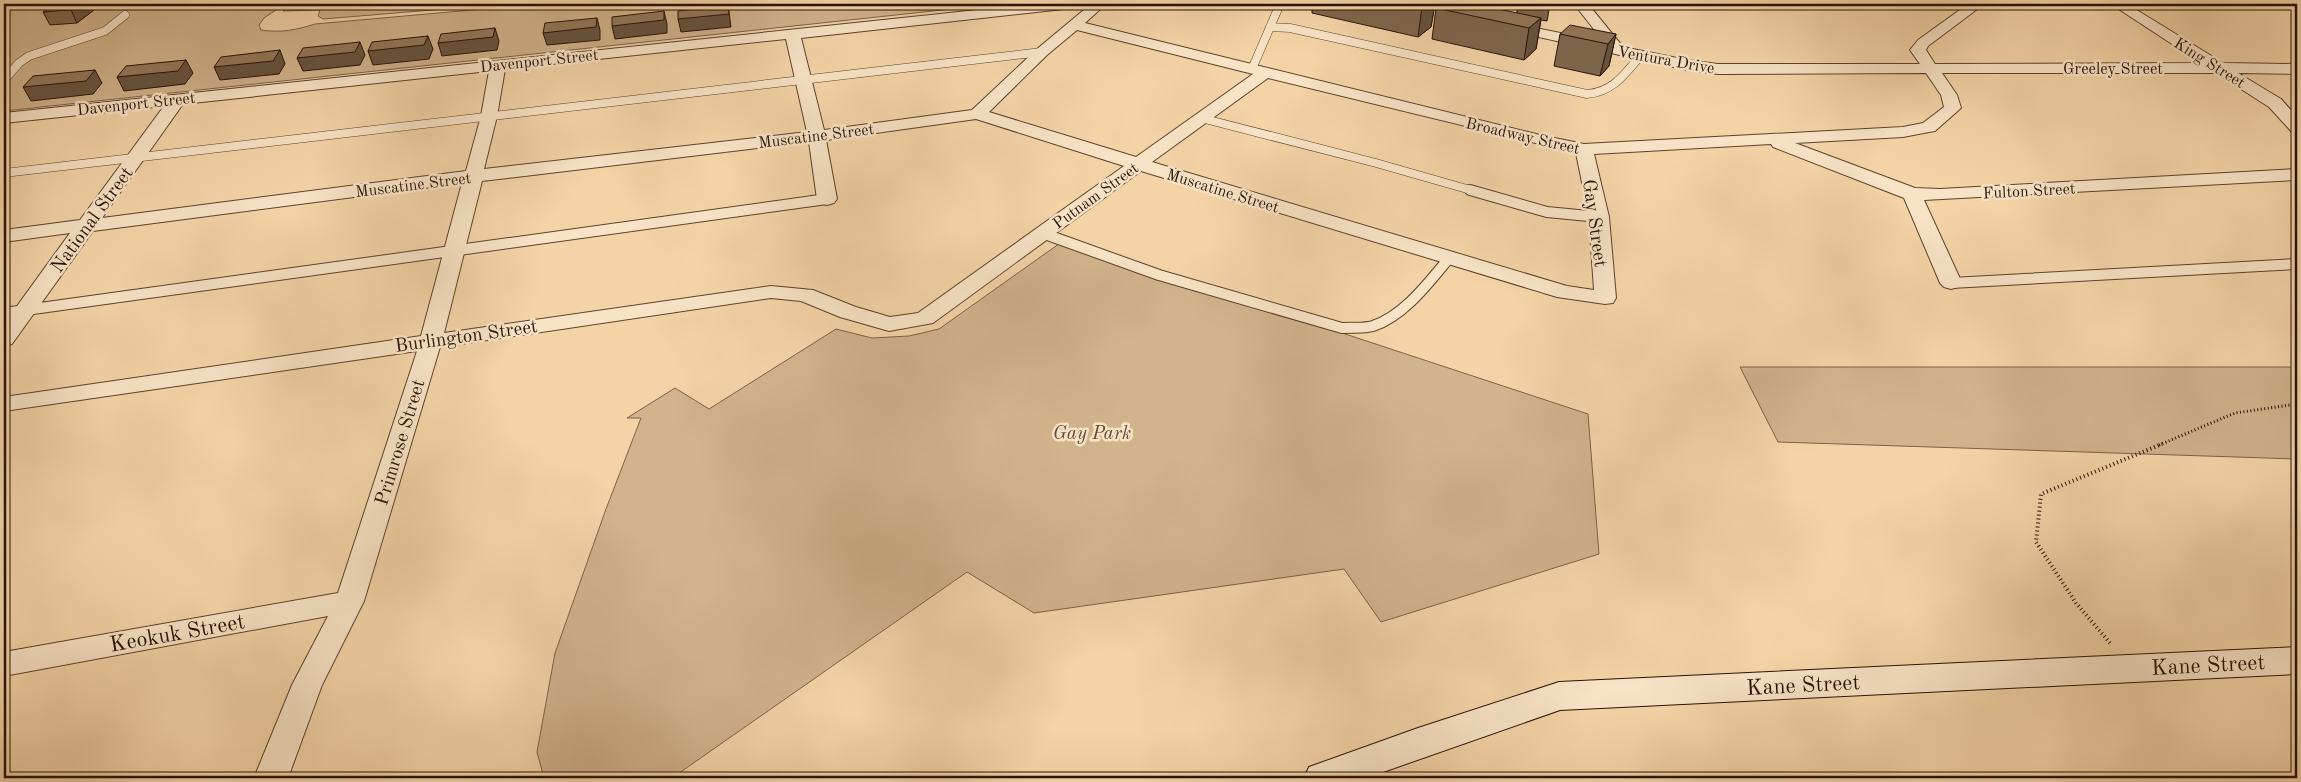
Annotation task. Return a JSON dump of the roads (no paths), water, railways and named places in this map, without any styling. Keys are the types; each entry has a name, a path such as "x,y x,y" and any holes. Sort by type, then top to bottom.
{"street":[{"name":"Davenport Street","path":"4,118 1073,4"},
{"path":"977,114 1042,52 1099,4"},
{"path":"1582,4 1618,50"},
{"name":"King Street","path":"2118,4 2275,103 2297,127"},
{"name":"Broadway Street","path":"1074,25 1540,140 1584,149 1903,132 1929,127 1953,108 1949,95 1918,50 1923,42 1968,6"},
{"name":"Ventura Drive","path":"1496,24 1641,55 1718,69 1930,68"},
{"path":"792,33 806,82 827,199"},
{"name":"Primrose Street","path":"271,778 307,685 350,601 431,340 452,251 489,116 498,64"},
{"name":"Greeley Street","path":"1930,68 2297,69"},
{"name":"Putnam Street","path":"925,318 1202,118 1259,70"},
{"name":"National Street","path":"4,339 178,99"},
{"name":"Muscatine Street","path":"4,236 473,176 817,136 977,114 1565,292 1606,298"},
{"name":"Fulton Street","path":"1771,140 1912,194 1940,195 2297,175"},
{"name":"Gay Street","path":"1584,149 1599,217 1606,298"},
{"path":"1912,194 1951,283"},
{"name":"Burlington Street","path":"4,404 431,340 771,292 805,295 848,312 889,324 925,318"},
{"name":"Keokuk Street","path":"4,664 350,601"},
{"name":"Kane Street","path":"1323,778 1418,743 1559,696 2297,660"}],"lane":[{"path":"1259,70 1270,27 1280,4"},
{"path":"4,80 27,57 46,48 101,33 118,25 125,15"},
{"path":"1270,27 1290,28 1587,94 1599,94 1610,90 1641,55"},
{"path":"4,173 489,116 806,82 1042,52"},
{"path":"1202,118 1376,163 1548,212 1599,217"},
{"path":"4,313 827,199"},
{"path":"1042,233 1159,275 1342,328 1371,326 1395,314 1423,288 1450,257"},
{"path":"1951,283 2297,264"}],"park label":[{"name":"Gay Park","path":"1092,432"}]}
